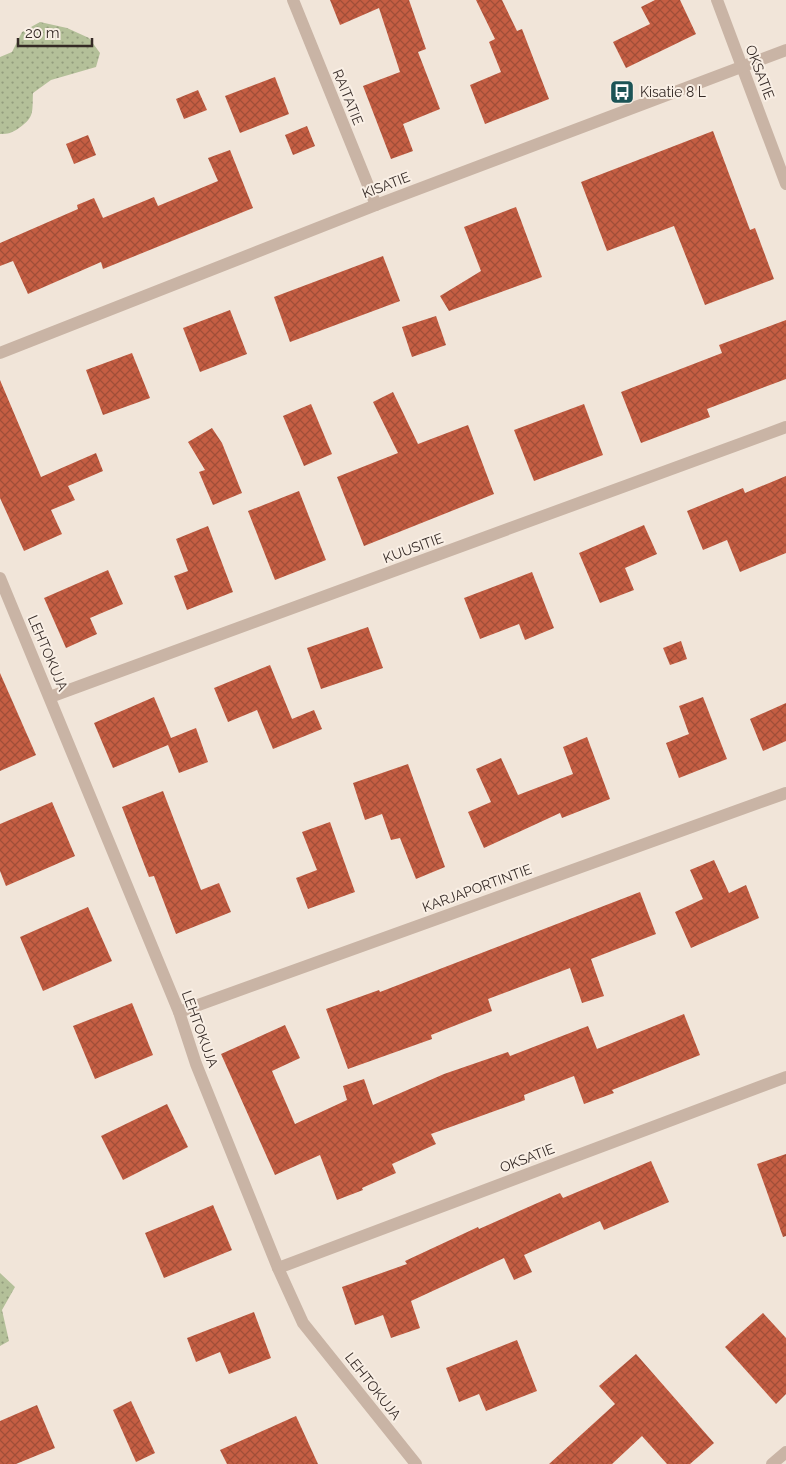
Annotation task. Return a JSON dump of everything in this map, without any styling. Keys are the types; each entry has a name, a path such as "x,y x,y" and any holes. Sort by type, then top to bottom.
{"street":[{"name":"RAITATIE","path":"293,0 376,204"},
{"name":"OKSATIE","path":"717,0 786,184"},
{"name":"KISATIE","path":"0,353 376,204 786,50"},
{"name":"KUUSITIE","path":"50,697 786,427"},
{"name":"LEHTOKUJA","path":"0,578 179,1012 196,1064 278,1268 303,1323 416,1464"},
{"name":"KARJAPORTINTIE","path":"179,1012 786,793"},
{"name":"OKSATIE","path":"278,1268 786,1077"},
{"path":"772,1464 786,1452"}],"green space":[{"path":"40,22 67,28 89,38 100,53 96,67 51,80 33,93 32,113 28,121 14,131 0,134 0,57 12,52 22,32"},
{"path":"0,1273 15,1287 2,1310 9,1341 0,1346"}],"building":[{"path":"330,0 409,0 426,49 418,52 440,109 403,124 413,151 391,159 363,86 400,72 379,8 340,25"},
{"path":"476,0 502,0 517,31 522,29 549,99 485,124 470,85 501,72 489,42 495,39"},
{"path":"655,0 680,0 696,34 626,68 613,42 650,24 641,7"},
{"path":"275,77 289,114 240,133 225,96"},
{"path":"198,90 207,110 184,119 176,99"},
{"path":"307,126 315,146 293,155 285,135"},
{"path":"713,131 750,230 755,228 774,279 705,305 674,226 607,251 581,182"},
{"path":"88,135 96,155 74,164 66,144"},
{"path":"230,150 253,208 103,269 101,262 28,294 13,261 0,266 0,243 78,209 77,205 94,198 103,218 154,197 158,206 218,181 208,158"},
{"path":"516,207 542,277 449,311 440,296 481,271 464,227"},
{"path":"383,256 400,301 290,342 274,297"},
{"path":"230,310 247,354 200,372 183,328"},
{"path":"436,316 446,345 412,357 402,327"},
{"path":"786,320 786,379 707,409 710,417 641,443 621,392 722,353 719,345"},
{"path":"132,353 150,398 103,415 86,370"},
{"path":"0,380 41,477 96,453 103,471 68,486 75,500 51,510 62,534 24,551 0,498"},
{"path":"393,392 418,444 468,425 494,494 364,546 337,477 398,453 373,402"},
{"path":"311,404 332,454 304,466 283,416"},
{"path":"584,404 603,455 534,481 514,430"},
{"path":"212,428 222,443 242,493 213,505 199,472 205,470 188,442"},
{"path":"786,476 786,553 740,572 727,540 703,550 687,511 743,488 745,493"},
{"path":"299,491 326,560 275,580 248,511"},
{"path":"644,525 657,554 625,568 634,590 600,603 579,553"},
{"path":"208,526 233,592 187,610 174,576 188,571 176,539"},
{"path":"108,570 123,604 90,618 97,634 66,648 44,598"},
{"path":"532,572 554,628 525,640 519,624 480,639 464,598"},
{"path":"368,627 383,668 321,689 307,648"},
{"path":"681,641 687,659 670,665 663,648"},
{"path":"270,665 292,719 314,710 322,729 273,749 257,710 228,722 214,688"},
{"path":"0,673 36,755 0,771"},
{"path":"154,697 171,738 196,728 208,762 179,773 168,745 113,768 94,723"},
{"path":"703,697 727,759 679,778 666,743 689,734 679,706"},
{"path":"786,703 786,741 763,751 750,719"},
{"path":"587,737 610,799 562,818 560,813 484,848 468,812 491,802 476,769 501,758 518,795 573,774 563,747"},
{"path":"408,764 445,867 416,879 400,838 391,840 382,814 365,820 353,783"},
{"path":"163,791 201,890 219,883 231,912 176,934 154,876 149,877 122,807"},
{"path":"52,802 75,856 6,886 0,871 0,824"},
{"path":"330,822 355,892 308,909 296,878 317,870 302,832"},
{"path":"714,860 729,893 746,885 759,918 691,948 675,912 703,899 690,870"},
{"path":"640,892 656,934 591,959 604,996 582,1003 570,968 488,999 492,1011 431,1035 432,1039 348,1069 326,1009 379,990 380,992"},
{"path":"88,907 112,961 43,991 20,937"},
{"path":"132,1003 153,1055 95,1079 73,1026"},
{"path":"684,1014 700,1055 612,1090 614,1093 584,1104 574,1076 524,1095 525,1100 431,1134 436,1144 392,1164 396,1173 362,1188 363,1190 337,1200 320,1155 275,1175 221,1054 285,1025 300,1058 272,1071 295,1124 347,1100 343,1086 364,1079 373,1105 444,1074 508,1052 510,1056 588,1026 597,1049"},
{"path":"167,1104 188,1147 123,1180 101,1136"},
{"path":"786,1154 786,1236 783,1237 757,1164"},
{"path":"651,1161 669,1202 604,1230 600,1221 524,1255 532,1272 514,1280 504,1258 411,1301 420,1328 391,1338 383,1315 355,1325 342,1287 407,1264 405,1261 478,1227 479,1229 560,1193 563,1198"},
{"path":"213,1205 232,1250 164,1278 145,1233"},
{"path":"254,1312 271,1358 229,1374 220,1352 196,1362 187,1338"},
{"path":"763,1313 786,1338 786,1394 776,1404 725,1347"},
{"path":"517,1340 537,1391 486,1411 479,1394 459,1402 446,1368"},
{"path":"636,1354 714,1443 690,1464 667,1464 642,1436 612,1464 549,1464 615,1404 599,1386"},
{"path":"131,1401 155,1453 136,1462 113,1410"},
{"path":"37,1405 55,1448 16,1464 0,1464 0,1421"},
{"path":"296,1416 318,1464 227,1464 220,1450"}],"place":[{"name":"Kisatie 8 L","path":"622,92"}]}
